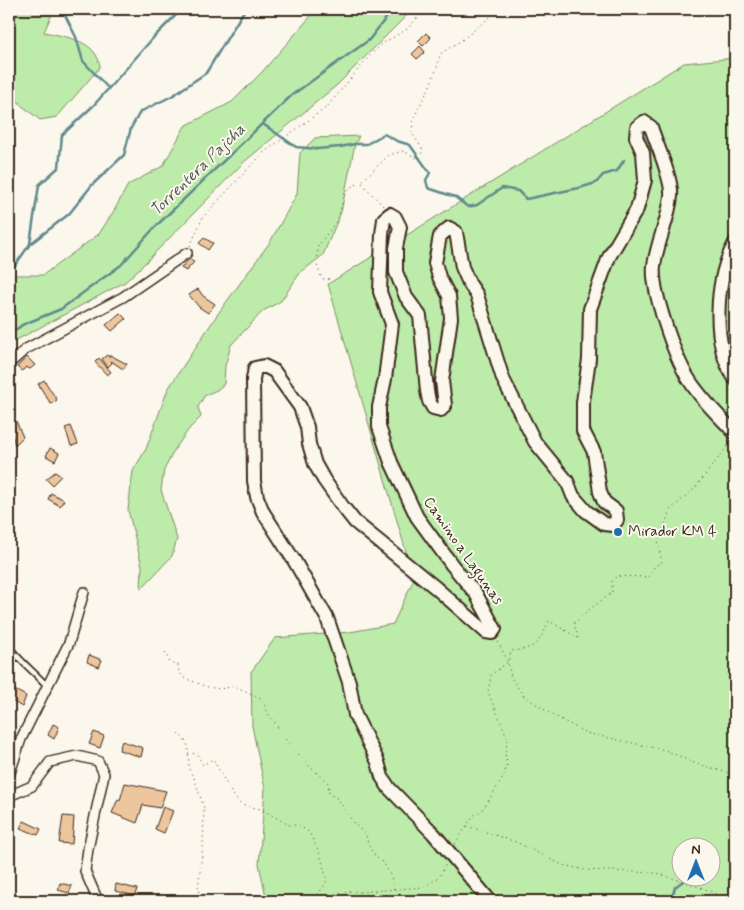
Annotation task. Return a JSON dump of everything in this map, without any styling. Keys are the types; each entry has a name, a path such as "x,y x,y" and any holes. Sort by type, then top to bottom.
{"street":[{"path":"390,214 395,217 400,227 396,248 396,272 406,297 420,316 427,391 433,408 441,410 446,406 442,381 451,318 449,296 439,278 435,263 440,236 449,228 456,232 462,267 477,295 503,379 535,442 567,481 573,496 586,511 604,524 613,525 617,520 616,511 604,502 600,492 594,452 583,431 583,402 589,359 590,308 609,257 637,209 645,180 643,153 636,136 637,127 644,122 651,126 672,194 654,267 657,292 679,361 688,379 735,433"},
{"name":"Camino a Lagunas","path":"390,214 384,219 382,234 380,292 392,324 379,407 379,427 391,462 416,517 476,594 495,629 492,633 486,632 356,522 333,494 316,464 300,407 274,372 264,366 255,368 253,380 254,481 257,497 263,512 295,562 327,618 349,682 355,715 378,762 382,777 401,802 452,854 490,901"},
{"path":"735,243 728,256 720,286 719,314 722,345 729,370 735,379"},
{"path":"9,364 26,349 124,297 186,253"},
{"path":"9,776 22,738 69,642 84,592"},
{"path":"9,796 32,786 50,762 77,756 98,761 104,774 85,871 98,901"}],"lane":[{"path":"9,646 24,664 37,674 47,686"}],"path":[{"path":"186,253 203,218 263,153 327,107 372,53 385,42 406,30 422,13 434,9"},
{"path":"329,280 322,279 317,265 318,246 338,219 344,197 351,187 361,182 389,155 402,151 419,159 423,150 412,133 413,119 429,88 440,54 462,40 500,9"},
{"path":"361,182 390,214"},
{"path":"261,901 271,898 308,900 348,891 359,892 424,887 439,878 452,854 456,840 473,816 484,808 504,776 507,764 505,753 508,739 488,692 491,674 508,662 511,651 530,649 540,638 549,621 578,638 574,623 612,593 612,581 617,576 649,577 654,567 662,562 658,544 670,510 695,488 735,437"},
{"path":"492,633 508,662 511,678 524,696 551,714 586,733 665,750 694,763 735,775"},
{"path":"165,652 170,663 178,665 179,672 184,678 208,687 220,689 234,686 260,698 268,715 276,724 285,740 328,783 329,794 337,798 355,825 366,834 371,852 384,863 392,876 394,890"},
{"path":"178,733 185,740 189,769 204,808 203,846 198,888 199,901"},
{"path":"188,753 197,754 203,765 214,760 230,792 241,805 261,809 289,825 298,825 309,832 320,854 327,880 318,894 308,900"},
{"path":"466,826 516,842 562,865 585,870 657,873 708,890 729,901"}],"green space":[{"path":"9,9 65,9 52,14 44,32 79,41 87,45 98,58 100,67 57,117 40,120 21,105 9,89"},
{"path":"317,9 413,9 337,85 244,162 125,282 9,344 9,275 43,275 99,234 128,185 163,166 185,126 232,102 262,72"},
{"path":"735,58 735,901 267,901 259,864 265,789 252,726 251,672 275,638 350,632 393,624 414,579 328,284 684,63"},
{"path":"359,136 355,144 341,212 323,255 300,273 281,301 263,311 231,345 225,366 224,384 217,390 205,395 198,407 201,417 189,429 175,449 164,470 161,490 177,539 172,556 141,589 142,566 128,510 133,471 146,449 168,389 217,315 270,242 297,194 300,153 315,138"}],"building":[{"path":"426,33 431,38 423,46 418,41"},
{"path":"420,46 425,52 417,59 412,54"},
{"path":"204,238 213,243 208,250 199,243"},
{"path":"189,259 194,262 186,271 181,268"},
{"path":"198,289 203,296 215,304 208,313 199,307 189,295"},
{"path":"120,313 126,319 112,331 106,325"},
{"path":"107,355 127,364 123,369 111,361 112,363 108,367 102,359"},
{"path":"27,357 35,365 30,369 26,367 22,371 17,367"},
{"path":"99,358 111,372 107,375 95,362"},
{"path":"44,380 57,400 51,404 38,384"},
{"path":"16,421 23,437 15,445 9,424"},
{"path":"71,426 78,444 71,446 65,428"},
{"path":"50,448 59,453 55,461 46,456"},
{"path":"55,472 61,476 52,485 46,479"},
{"path":"51,493 64,500 60,506 48,499"},
{"path":"89,655 102,660 99,667 87,662"},
{"path":"11,688 26,696 22,707 9,699"},
{"path":"53,724 59,727 54,739 48,735"},
{"path":"94,732 104,736 100,748 89,744"},
{"path":"122,741 143,748 141,757 119,750"},
{"path":"125,783 166,791 160,808 143,805 137,823 112,813 118,799 120,800"},
{"path":"163,807 173,811 164,833 155,829"},
{"path":"63,816 74,817 72,844 59,843"},
{"path":"24,821 41,829 38,835 20,828"},
{"path":"60,883 72,886 69,893 58,890"},
{"path":"116,884 137,889 134,897 115,891"}],"waterway":[{"path":"62,9 76,37 83,61 108,88"},
{"path":"30,243 39,185 59,167 62,135 94,105 154,37 182,9"},
{"path":"9,274 30,244 69,214 92,185 124,155 131,128 140,112 172,96 206,73 245,9"},
{"name":"Torrentera Pajcha","path":"9,335 22,325 61,309 121,265 155,227 292,95 369,40 393,9"},
{"path":"263,124 296,147 317,149 367,144 384,134 410,145 430,173 426,180 428,188 455,197 468,207 477,205 502,188 518,191 526,199 596,183 603,175 617,171 624,160"},
{"path":"671,901 675,888"}],"place":[{"name":"Mirador KM 4","path":"618,532"}]}
